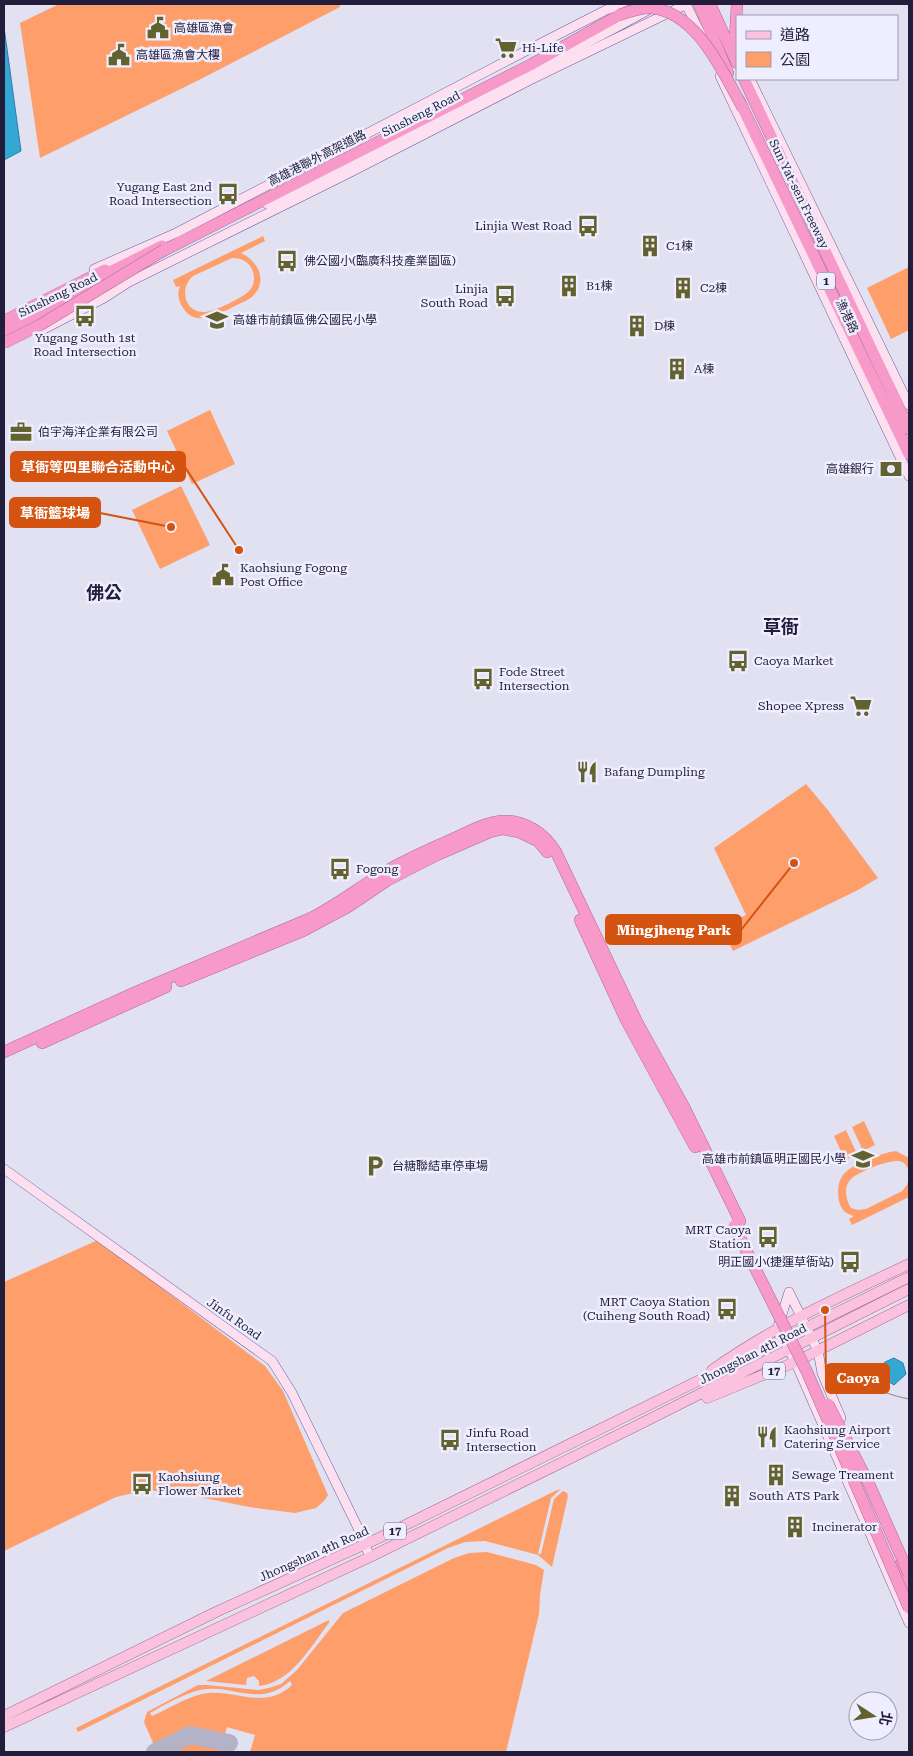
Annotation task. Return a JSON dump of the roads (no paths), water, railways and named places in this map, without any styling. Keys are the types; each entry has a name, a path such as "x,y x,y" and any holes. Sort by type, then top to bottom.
{"highway":[{"name":"高雄港聯外高架道路","path":"4,332 529,58 625,4"},
{"name":"高雄港聯外高架道路","path":"4,327 532,64 640,4"},
{"path":"690,4 743,108"},
{"path":"712,4 736,61"},
{"path":"736,4 736,43"},
{"path":"618,15 636,9 651,8 664,10 680,18 692,28 711,51 743,108"},
{"name":"Sun Yat-sen Freeway","path":"747,80 756,105 909,429"},
{"name":"Sun Yat-sen Freeway","path":"743,108 909,454"},
{"path":"4,322 94,275 163,248"},
{"path":"4,343 40,324 163,248"},
{"path":"4,1052 136,992 311,918 332,907 392,868 431,848 494,822 508,821 529,826 541,833 556,852 638,1024 684,1107 807,1372 869,1484 909,1574"},
{"path":"4,1060 164,988 303,931 348,907 388,880 437,855 490,832 503,829 519,832 538,841 554,864 626,1020 737,1224"},
{"path":"825,1406 909,1586"},
{"path":"825,1406 909,1597"},
{"path":"825,1406 909,1608"}],"main road":[{"name":"Jhongshan 4th Road","path":"688,1387 738,1351 778,1327 909,1264"},
{"name":"Jhongshan 4th Road","path":"4,1716 218,1611 365,1544 909,1277"},
{"name":"Jhongshan 4th Road","path":"4,1727 370,1557 634,1428 909,1289"},
{"name":"Jhongshan 4th Road","path":"634,1428 795,1362 909,1305"}],"street":[{"name":"Sinsheng Road","path":"4,316 91,271 176,233 606,10 625,4"},
{"name":"Sinsheng Road","path":"4,336 426,126 659,4"},
{"name":"Sinsheng Road","path":"619,36 674,4"},
{"name":"Sinsheng Road","path":"104,298 129,282 619,36 690,4"},
{"name":"Sinsheng Road","path":"4,349 690,4"},
{"name":"漁港路","path":"690,4 909,476"},
{"path":"712,4 736,49"},
{"name":"漁港路","path":"747,80 909,405"},
{"name":"Jinfu Road","path":"4,1169 272,1361 292,1393 358,1528 370,1557"},
{"path":"909,1581 822,1373 818,1351 789,1292 778,1327 828,1436 909,1623"},
{"path":"846,1430 878,1494 909,1564"},
{"path":"828,1436 847,1463 909,1604"}],"water":[{"path":"4,27 21,151 4,160"},
{"path":"894,1358 903,1363 906,1374 894,1385 882,1377 881,1372 885,1362"}],"tram line":[{"path":"865,1383 887,1393 909,1399"}],"place":[{"name":"高雄區漁會","path":"158,28"},
{"name":"Hi-Life","path":"506,48"},
{"name":"高雄區漁會大樓","path":"119,55"},
{"name":"Yugang East 2nd Road Intersection","path":"228,194"},
{"name":"Linjia West Road","path":"588,226"},
{"name":"C1棟","path":"650,246"},
{"name":"佛公國小(臨廣科技產業園區)","path":"287,261"},
{"name":"B1棟","path":"569,286"},
{"name":"C2棟","path":"683,288"},
{"name":"Linjia South Road","path":"505,296"},
{"name":"Yugang South 1st Road Intersection","path":"85,316"},
{"name":"高雄市前鎮區佛公國民小學","path":"217,320"},
{"name":"D棟","path":"637,326"},
{"name":"A棟","path":"677,369"},
{"name":"伯宇海洋企業有限公司","path":"21,432"},
{"name":"高雄銀行","path":"891,469"},
{"name":"草衙籃球場","path":"171,527"},
{"name":"草衙等四里聯合活動中心","path":"239,550"},
{"name":"Kaohsiung Fogong Post Office","path":"223,575"},
{"name":"Caoya Market","path":"738,661"},
{"name":"Fode Street Intersection","path":"483,679"},
{"name":"Shopee Xpress","path":"861,706"},
{"name":"Bafang Dumpling","path":"587,772"},
{"name":"Mingjheng Park","path":"794,863"},
{"name":"Fogong","path":"340,869"},
{"name":"高雄市前鎮區明正國民小學","path":"863,1159"},
{"name":"台糖聯結車停車場","path":"375,1166"},
{"name":"MRT Caoya Station","path":"768,1237"},
{"name":"明正國小(捷運草衙站)","path":"850,1262"},
{"name":"MRT Caoya Station (Cuiheng South Road)","path":"727,1309"},
{"name":"Caoya","path":"825,1310"},
{"name":"Kaohsiung Airport Catering Service","path":"767,1437"},
{"name":"Jinfu Road Intersection","path":"450,1440"},
{"name":"Sewage Treament","path":"776,1475"},
{"name":"Kaohsiung Flower Market","path":"142,1484"},
{"name":"South ATS Park","path":"732,1496"},
{"name":"Incinerator","path":"795,1527"}],"district":[{"name":"佛公","path":"104,592"},
{"name":"草衙","path":"781,626"}]}
